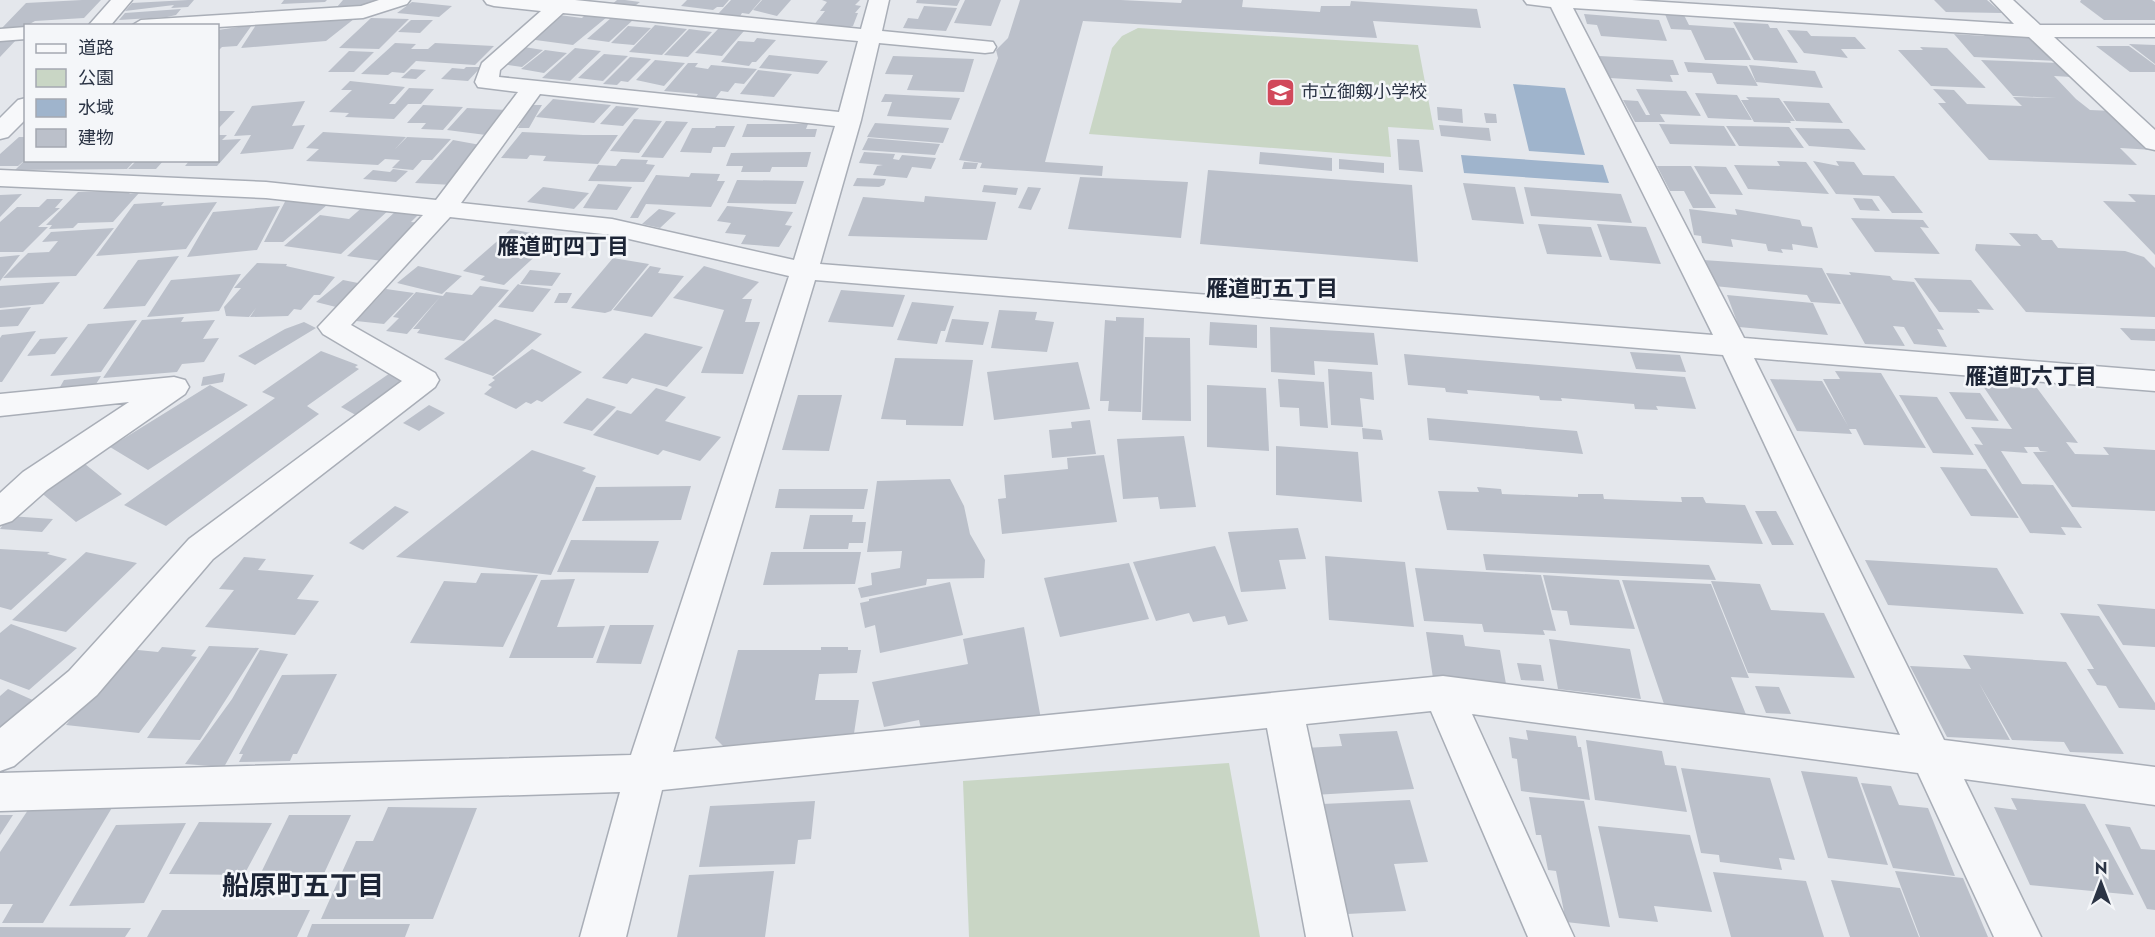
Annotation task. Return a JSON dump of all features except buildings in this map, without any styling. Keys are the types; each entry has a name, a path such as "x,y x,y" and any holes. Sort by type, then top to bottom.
{"street":[{"path":"100,24 122,0"},
{"path":"173,24 363,12 400,0"},
{"path":"494,0 561,3 871,38 985,47"},
{"path":"603,937 646,773 804,271 849,120 879,0"},
{"path":"1550,0 2031,31 2155,31"},
{"path":"1550,0 1734,347 2018,937"},
{"path":"2001,0 2031,31 2155,143"},
{"path":"561,3 490,68 486,82 849,120"},
{"path":"0,34 24,33"},
{"path":"0,753 83,683 201,549 424,380 333,327 443,209 534,87"},
{"path":"0,132 24,107"},
{"path":"0,178 266,190 612,227 804,271 2155,381"},
{"path":"0,405 174,387 35,481 0,512"},
{"path":"0,792 646,773 1443,693 2155,786"},
{"path":"1443,693 1551,937"},
{"path":"1283,709 1329,937"}],"green space":[{"path":"1138,28 1418,45 1434,130 1388,127 1391,157 1089,134 1112,48 1122,36"},
{"path":"1229,763 1260,937 969,937 963,781"}],"water":[{"path":"1513,84 1565,88 1585,155 1529,151"},
{"path":"1461,155 1603,165 1609,183 1464,173"}],"place":[{"name":"市立御剱小学校","path":"1280,92"}],"district":[{"name":"雁道町四丁目","path":"563,246"},
{"name":"雁道町五丁目","path":"1272,288"},
{"name":"雁道町六丁目","path":"2031,376"},
{"name":"船原町五丁目","path":"303,886"}]}
